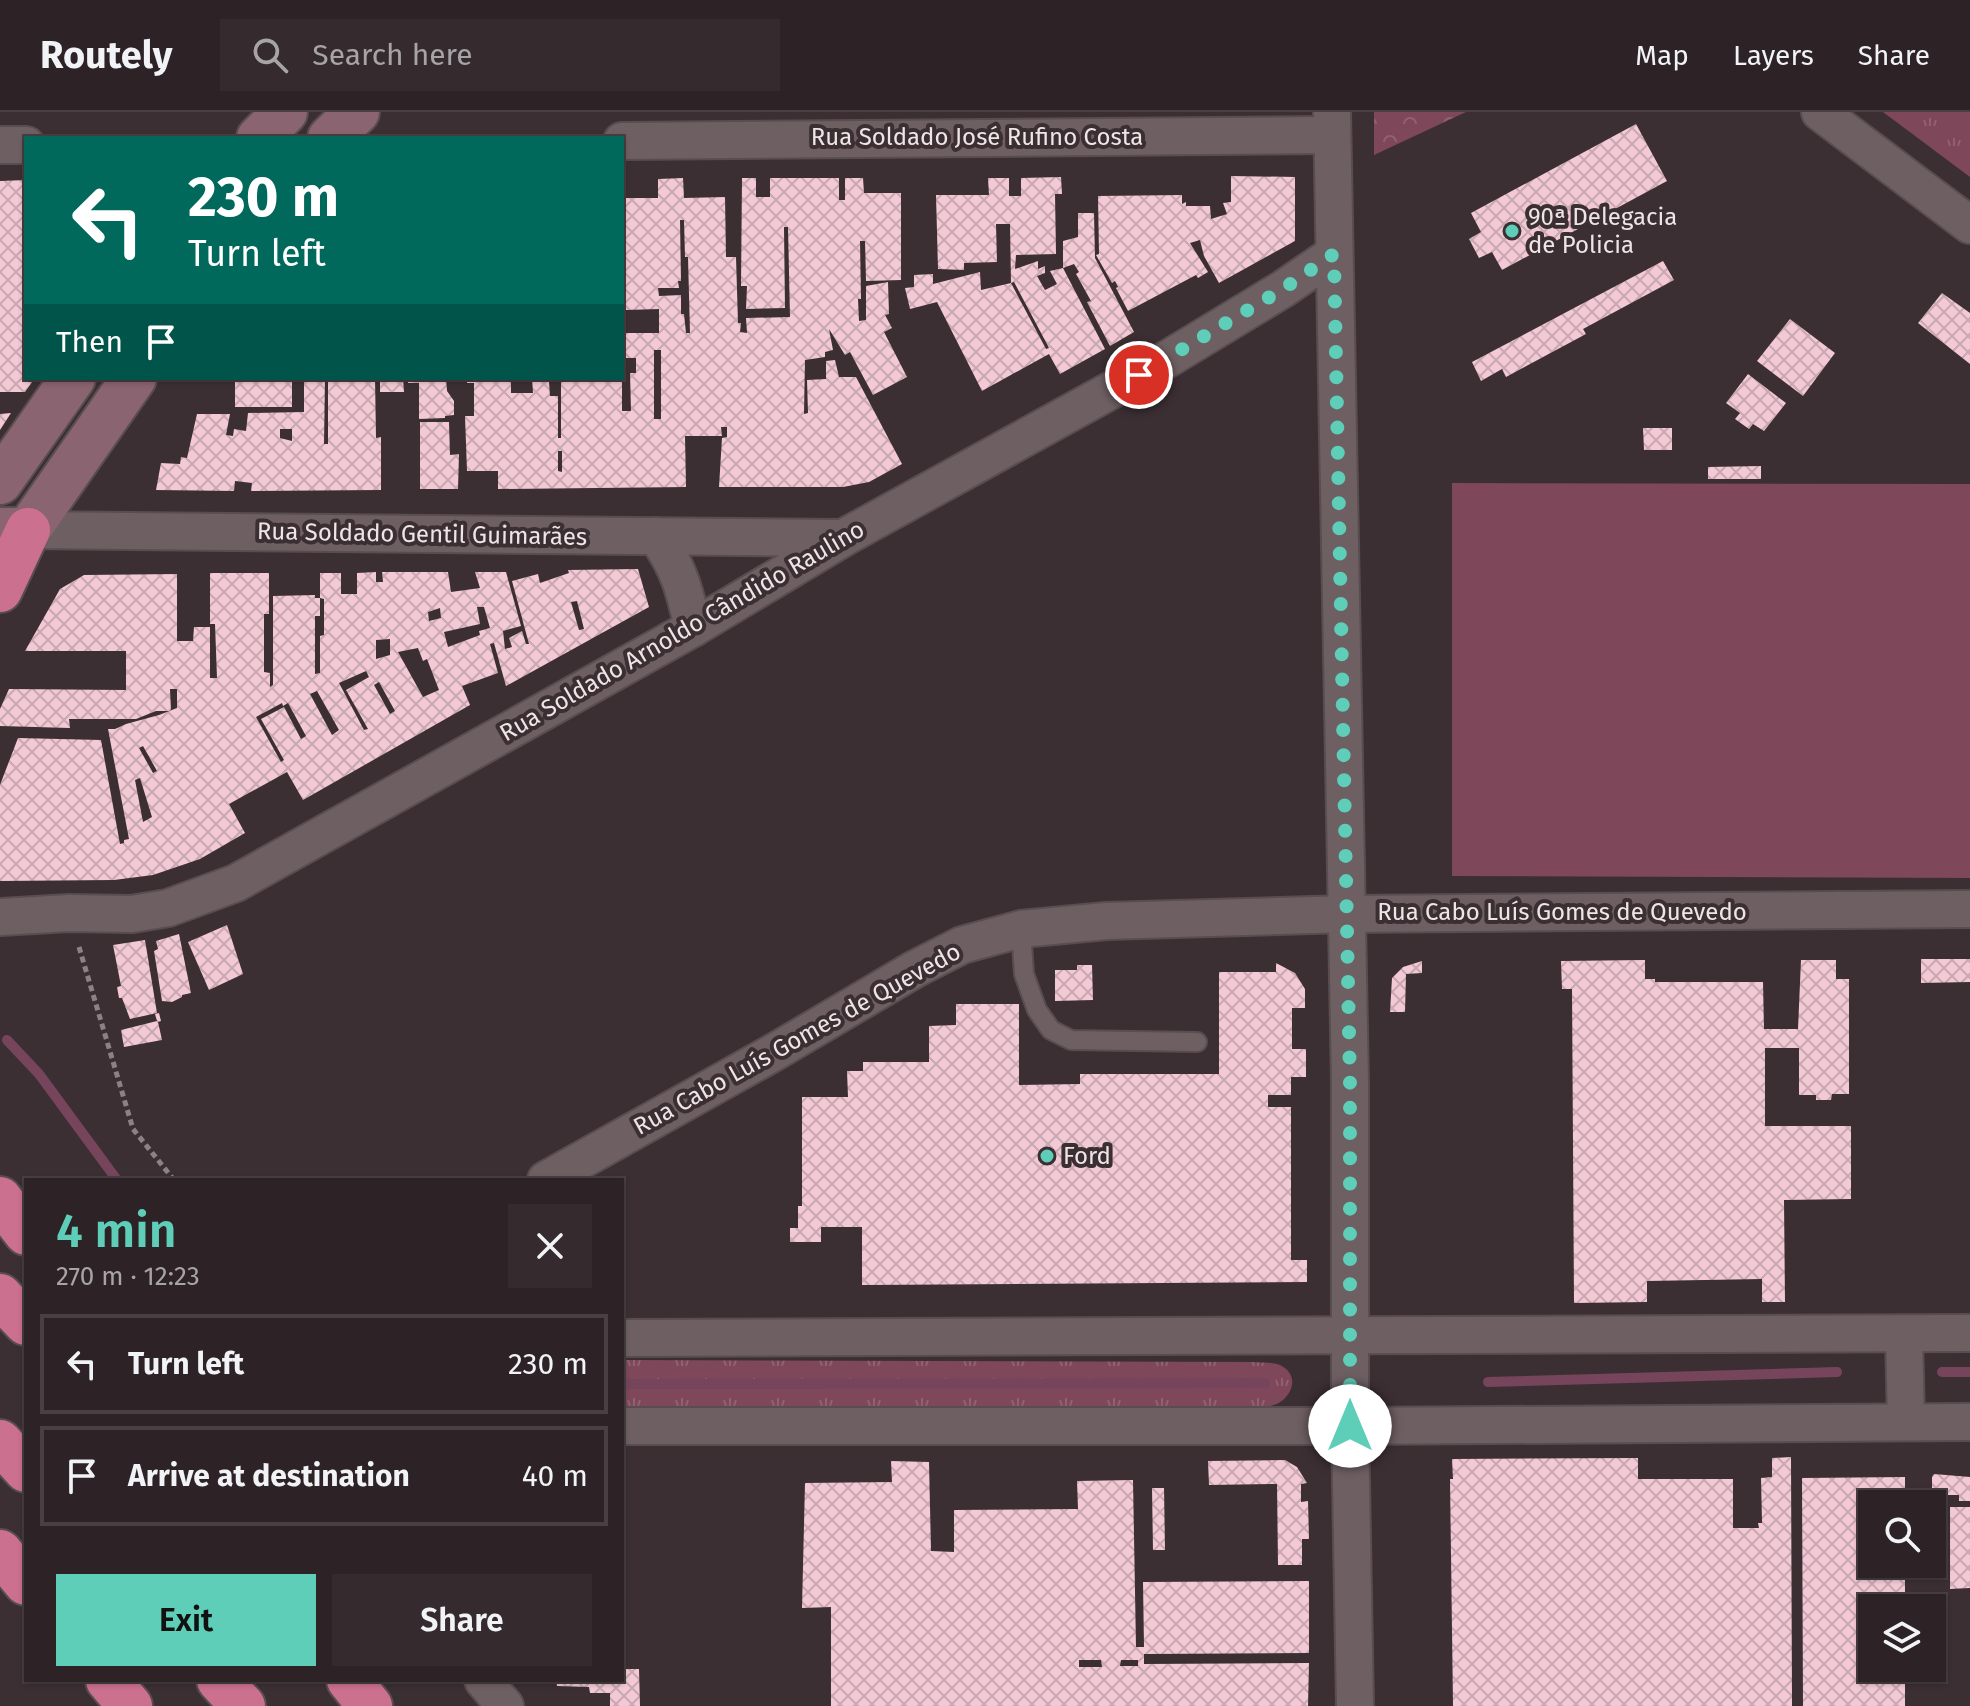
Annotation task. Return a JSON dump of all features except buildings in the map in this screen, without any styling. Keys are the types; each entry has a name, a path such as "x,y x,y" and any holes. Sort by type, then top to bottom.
{"highway":[{"path":"0,590 14,530"},
{"path":"0,1199 24,1230"},
{"path":"0,1296 24,1321"},
{"path":"0,1442 24,1468"},
{"path":"0,1552 24,1581"},
{"path":"110,1682 130,1706"},
{"path":"221,1682 243,1706"},
{"path":"351,1682 370,1706"}],"main road":[{"path":"261,136 285,112"},
{"path":"332,136 357,112"},
{"path":"0,482 72,380"},
{"path":"14,530 132,380"}],"street":[{"path":"1820,112 1970,225"},
{"path":"1332,123 1347,914 1355,1706"},
{"name":"Rua Soldado José Rufino Costa","path":"624,141 1332,123"},
{"path":"0,145 24,145"},
{"name":"Rua Soldado Arnoldo Cândido Raulino","path":"0,917 69,913 132,914 168,908 236,883 693,628 843,538 1166,360 1334,254"},
{"name":"Rua Soldado Gentil Guimarães","path":"14,530 843,538"},
{"path":"656,536 673,559 684,588 693,628"},
{"name":"Rua Cabo Luís Gomes de Quevedo","path":"550,1178 915,969 962,945 1021,929 1106,921 1347,914 1970,909"},
{"path":"624,1338 1970,1333"},
{"path":"1904,1334 1906,1422"},
{"path":"624,1426 1970,1422"},
{"path":"485,1682 505,1706"}],"lane":[{"path":"1021,929 1024,974 1037,1010 1051,1030 1071,1040 1197,1042"}],"path":[{"path":"69,913 133,1129 172,1178"}],"green space":[{"path":"1374,112 1466,112 1374,155"},
{"path":"1883,112 1970,112 1970,177"},
{"path":"1452,483 1970,484 1970,878 1452,876"},
{"path":"624,1360 1271,1363 1287,1370 1292,1382 1288,1395 1270,1406 624,1407"}],"waterway":[{"path":"7,1040 39,1074 116,1178"},
{"path":"1488,1382 1837,1372"},
{"path":"1942,1372 1970,1372"},
{"path":"624,1384 1265,1383"}],"place":[{"name":"90ª Delegacia de Policia","path":"1512,231"},
{"name":"Ford","path":"1047,1156"}],"route":[{"path":"1139,375 1283,289 1334,254 1350,1084 1350,1426"}]}
